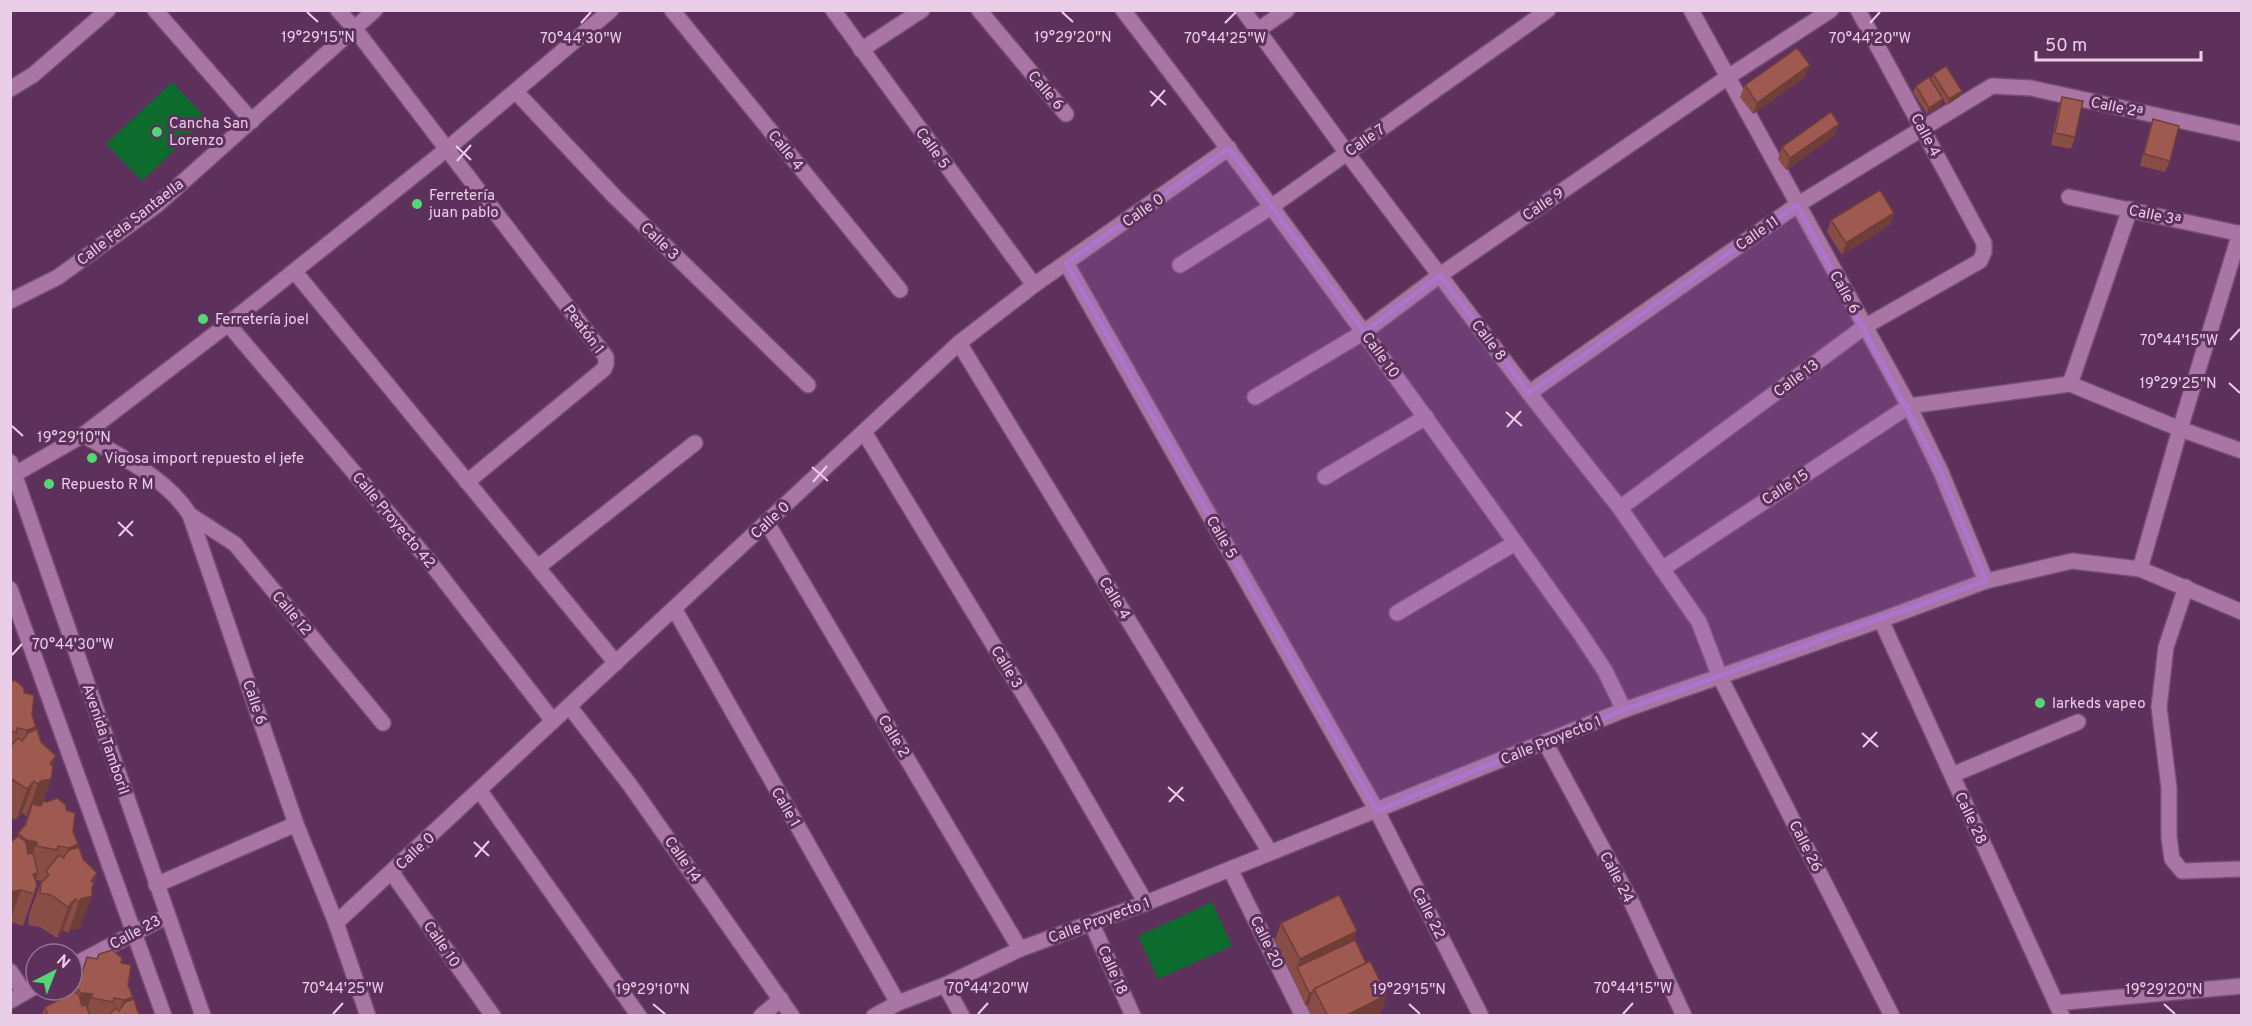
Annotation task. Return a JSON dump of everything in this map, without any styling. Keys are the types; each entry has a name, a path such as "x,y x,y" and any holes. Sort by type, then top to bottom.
{"street":[{"path":"10,88 33,75 108,10"},
{"path":"155,10 252,121"},
{"name":"Peatón 1","path":"338,10 355,29 606,357 604,369 467,482"},
{"name":"Calle Fela Santaella","path":"10,301 58,277 157,205 375,10"},
{"path":"12,471 83,435 228,324 517,93 611,10"},
{"name":"Calle 4","path":"672,10 900,290"},
{"name":"Calle 5","path":"833,10 1034,285"},
{"path":"861,50 922,10"},
{"name":"Calle 6","path":"979,10 1066,114"},
{"name":"Calle 10","path":"1123,10 1229,147 1426,417 1580,633 1605,671 1624,710"},
{"name":"Calle 8","path":"1243,10 1347,153 1529,393 1620,508 1699,622 1720,677"},
{"path":"1258,30 1287,10"},
{"name":"Calle 7","path":"1180,265 1271,207 1548,10"},
{"name":"Calle 6","path":"1691,10 1909,406 1941,472 1986,581"},
{"name":"Calle 9","path":"1256,397 1364,332 1440,275 1728,77 1831,10"},
{"name":"Calle 4","path":"1858,10 1984,243 1984,252 1980,261"},
{"name":"Calle 11","path":"1529,393 1797,205 1992,86"},
{"name":"Calle 2ª","path":"1992,86 2031,88 2241,134"},
{"name":"Calle 3","path":"517,93 615,197 808,385"},
{"name":"Calle 0","path":"336,923 675,610 959,343 1034,285 1229,147"},
{"name":"Calle 3ª","path":"2069,197 2241,234"},
{"path":"2070,384 2130,209"},
{"path":"2140,569 2180,429 2241,234"},
{"name":"Calle 13","path":"1620,508 1864,327 1980,261"},
{"name":"Calle 5","path":"1066,263 1377,811"},
{"path":"295,272 616,663"},
{"name":"Calle Proyecto 42","path":"228,324 430,562 553,722"},
{"name":"Calle 4","path":"959,343 1270,852"},
{"path":"1909,406 2070,384 2241,451"},
{"name":"Calle 15","path":"1662,569 1909,406"},
{"path":"1325,477 1426,417"},
{"name":"Calle 3","path":"864,432 1052,741 1146,903"},
{"name":"Calle 6","path":"83,435 166,487 180,499 190,515 296,824 336,923 368,1016"},
{"path":"538,567 695,443"},
{"name":"Avenida Tamboril","path":"12,471 203,1016"},
{"name":"Calle 12","path":"190,515 235,544 383,723"},
{"name":"Calle 2","path":"767,523 1020,949"},
{"path":"1397,613 1515,543"},
{"name":"Calle Proyecto 1","path":"874,1016 898,1003 945,985 1020,949 1146,903 1624,710 1986,581 2072,561 2140,569 2187,587 2241,612"},
{"path":"2187,587 2166,647 2159,707 2169,788 2169,837 2172,859 2182,871 2241,869"},
{"path":"10,589 164,1016"},
{"name":"Calle 1","path":"675,610 898,1003"},
{"name":"Calle 28","path":"1881,620 2059,1009"},
{"name":"Calle 26","path":"1720,677 1892,1016"},
{"name":"Calle 14","path":"569,706 630,784 792,1016"},
{"path":"1952,775 2078,722"},
{"name":"Calle 24","path":"1545,742 1632,903 1684,1016"},
{"path":"480,791 639,1016"},
{"name":"Calle 22","path":"1377,811 1481,1016"},
{"path":"156,885 296,824"},
{"name":"Calle 20","path":"1230,869 1303,1016"},
{"name":"Calle 10","path":"392,873 493,1016"},
{"name":"Calle 23","path":"84,959 167,915"},
{"name":"Calle 18","path":"1092,924 1133,1016"},
{"path":"10,970 24,983"},
{"path":"945,985 962,1016"},
{"path":"2059,1009 2241,986"},
{"path":"10,1001 24,993"},
{"path":"761,1016 782,999"}],"highlighted area":[{"path":"1229,148 1364,332 1440,275 1529,393 1797,205 1941,472 1986,581 1624,710 1377,811 1066,263"}],"green space":[{"name":"Cancha San Lorenzo","path":"172,82 207,119 142,181 106,144"},
{"path":"1212,902 1232,946 1158,979 1138,936"}],"building":[{"path":"1797,48 1810,65 1757,103 1745,85"},
{"path":"1946,66 1962,91 1949,99 1933,74"},
{"path":"1929,77 1943,99 1929,108 1916,86"},
{"path":"2062,97 2083,101 2075,137 2055,133"},
{"path":"1831,112 1839,124 1790,158 1782,147"},
{"path":"2153,119 2179,126 2170,161 2144,154"},
{"path":"1880,190 1894,213 1846,243 1831,220"},
{"path":"15,680 24,688 24,693 34,695 32,715 36,727 27,730 17,728 16,733 10,731 10,682"},
{"path":"37,729 41,742 56,756 50,763 53,767 51,779 38,784 34,781 27,789 10,778 10,747 18,738 22,741 28,733"},
{"path":"57,798 66,805 66,810 75,813 73,832 78,844 69,848 58,846 57,850 37,846 37,842 26,840 18,833 26,824 32,804 41,806 43,801 47,802"},
{"path":"18,836 26,842 28,854 33,853 38,873 33,874 37,885 34,894 21,890 10,892 10,843"},
{"path":"79,847 83,859 97,873 91,881 94,884 92,896 81,899 79,902 75,899 68,907 51,895 40,893 41,883 49,875 46,871 59,855 63,858 69,850"},
{"path":"1339,895 1357,931 1300,959 1281,923"},
{"path":"1355,940 1366,963 1309,993 1297,967"},
{"path":"112,950 122,958 121,963 131,965 128,985 133,997 124,1000 114,998 113,1002 92,998 92,994 84,993 84,966 87,957 97,959 99,954"},
{"path":"1370,961 1387,995 1345,1016 1328,1016 1314,989"},
{"path":"134,999 138,1012 142,1016 109,1016 115,1008 119,1011 125,1002"},
{"path":"55,1002 81,1002 82,1006 86,1005 90,1016 48,1016 45,1007"}],"place":[{"name":"Cancha San Lorenzo","path":"157,132"},
{"name":"Ferretería juan pablo","path":"417,204"},
{"name":"Ferretería joel","path":"203,319"},
{"name":"Vigosa import repuesto el jefe","path":"92,458"},
{"name":"Repuesto R M","path":"49,484"},
{"name":"larkeds vapeo","path":"2040,703"}]}
